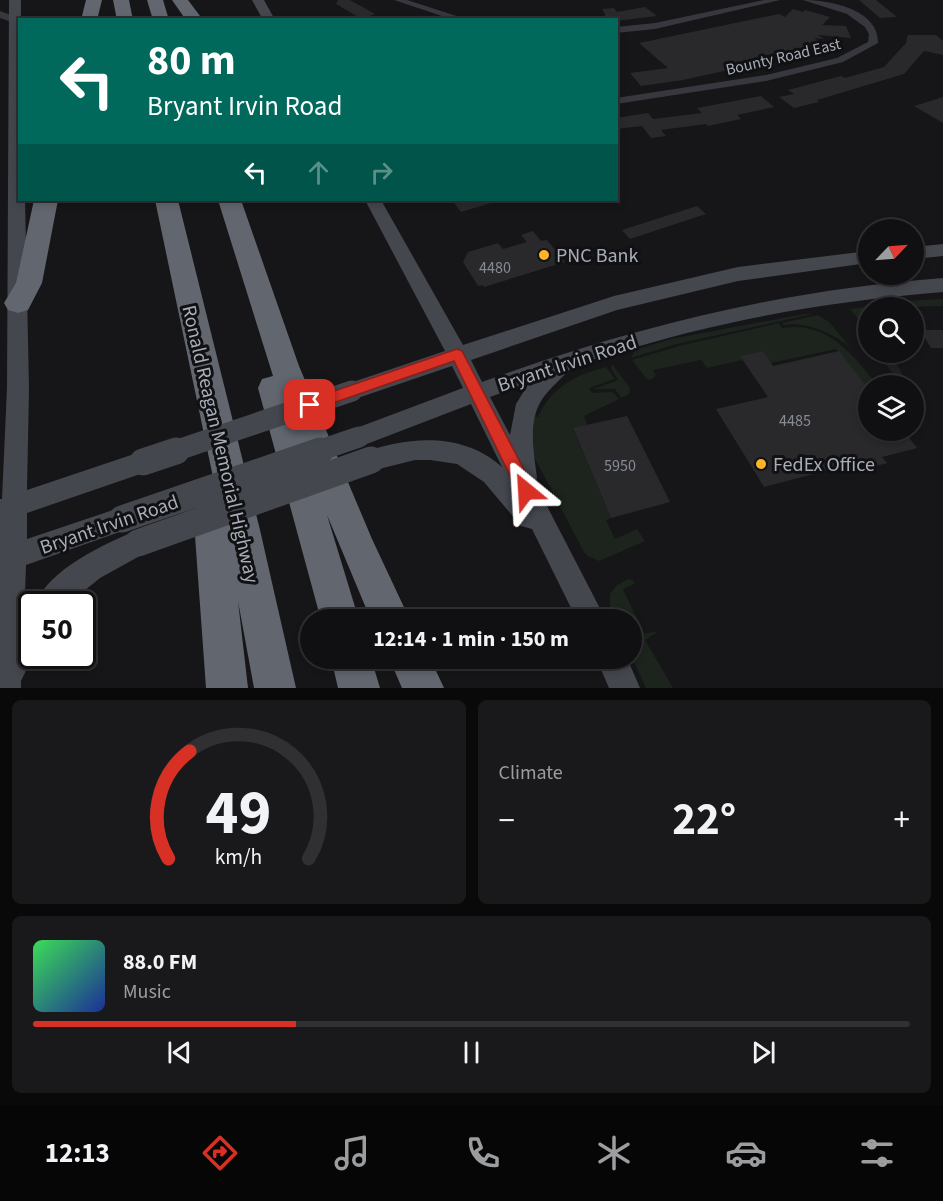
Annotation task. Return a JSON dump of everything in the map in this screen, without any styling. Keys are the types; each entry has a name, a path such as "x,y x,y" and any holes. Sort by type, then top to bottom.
{"highway":[{"path":"90,18 94,0"},
{"path":"121,0 125,18"},
{"path":"155,0 160,18"},
{"path":"180,0 194,18"},
{"path":"18,303 29,283 46,201"},
{"name":"Ronald Reagan Memorial Highway","path":"166,201 242,530 274,688"},
{"path":"216,201 289,440 337,609"},
{"path":"229,201 284,366 359,550 386,609"},
{"path":"218,430 213,536 228,688"},
{"path":"354,669 359,688"},
{"path":"414,669 423,688"}],"main road":[{"path":"5,688 7,508 18,388 18,303 7,17 15,0"},
{"path":"258,0 268,18"},
{"path":"374,201 457,354 475,394 586,609"},
{"path":"924,252 943,250"},
{"path":"7,508 457,354 614,303 738,274 858,258"},
{"name":"Bryant Irvin Road","path":"7,559 359,437 572,359 660,332 748,312 849,293 943,285"},
{"path":"526,491 521,432 524,411 541,384 572,359"},
{"path":"0,438 5,430 18,388"},
{"path":"63,591 83,572 108,556 138,543 371,460 412,449 452,452 485,468 498,480 556,549"},
{"path":"5,688 18,656"},
{"path":"616,669 625,688"},
{"path":"0,682 5,688"}],"street":[{"path":"398,0 450,18"},
{"path":"618,30 655,26 776,0"},
{"path":"807,0 815,0"},
{"name":"Bounty Road East","path":"618,101 766,78 840,60 873,43 875,37 872,26 866,21 815,0"}],"shaded area":[{"path":"943,299 943,306 924,307 924,300"},
{"path":"858,308 858,319 850,309"},
{"path":"813,314 677,344 631,358 635,350 671,339"},
{"path":"818,315 829,322 850,347 818,329 801,325 783,325 782,323"},
{"path":"779,323 782,328 798,327 826,335 848,351 869,375 858,376 836,349 771,363 762,351 741,356 743,360 707,368 701,360 653,370 656,376 650,380 632,360 679,346"},
{"path":"885,363 896,363 903,375 894,375"},
{"path":"612,364 630,388 629,394 621,398 615,389 593,389 618,380 611,368"},
{"path":"606,367 615,379 589,388 592,393 613,392 619,399 584,416 587,425 573,429 611,518 606,520 615,539 637,529 645,541 599,561 584,552 530,449 534,416 538,417 557,390 575,378"},
{"path":"629,579 634,581 634,584 623,589 632,609 611,609 610,594 617,585"},
{"path":"642,630 644,634 659,631 645,640 673,688 646,688 637,669 642,669"}],"building":[{"path":"338,0 350,0 375,14 360,18 336,4"},
{"path":"859,0 876,0 897,17 880,18"},
{"path":"645,7 657,16 618,21 618,18 605,18 602,9 614,8 617,12"},
{"path":"793,9 830,17 822,25 846,26 851,38 818,35 824,39 814,38 830,48 683,80 641,86 630,73 668,68 639,43 779,14 785,17"},
{"path":"908,35 936,35 943,41 943,55 924,51 904,74 817,100 819,102 794,108 779,97 794,94 788,90 884,67 906,43"},
{"path":"761,96 774,107 737,115 741,119 708,126 706,124 661,130 666,136 651,138 642,126 618,129 618,118 648,113 653,119 702,113 697,108"},
{"path":"943,97 943,123 914,106"},
{"path":"453,201 494,201 494,202 461,212"},
{"path":"697,206 706,214 630,239 622,230"},
{"path":"533,231 541,241 547,240 565,262 484,287 483,285 478,286 463,262 468,252 498,243 503,249 527,242 521,235"},
{"path":"924,330 943,330 943,348 931,348 924,337"},
{"path":"763,351 773,366 839,351 858,375 858,441 912,441 917,448 882,457 887,463 861,470 855,463 764,487 716,409 768,397 740,356"},
{"path":"627,416 670,502 611,518 573,428"}],"place":[{"name":"PNC Bank","path":"544,255"},
{"name":"FedEx Office","path":"761,464"}],"route":[{"path":"310,405 457,354 475,394 526,491"}]}
